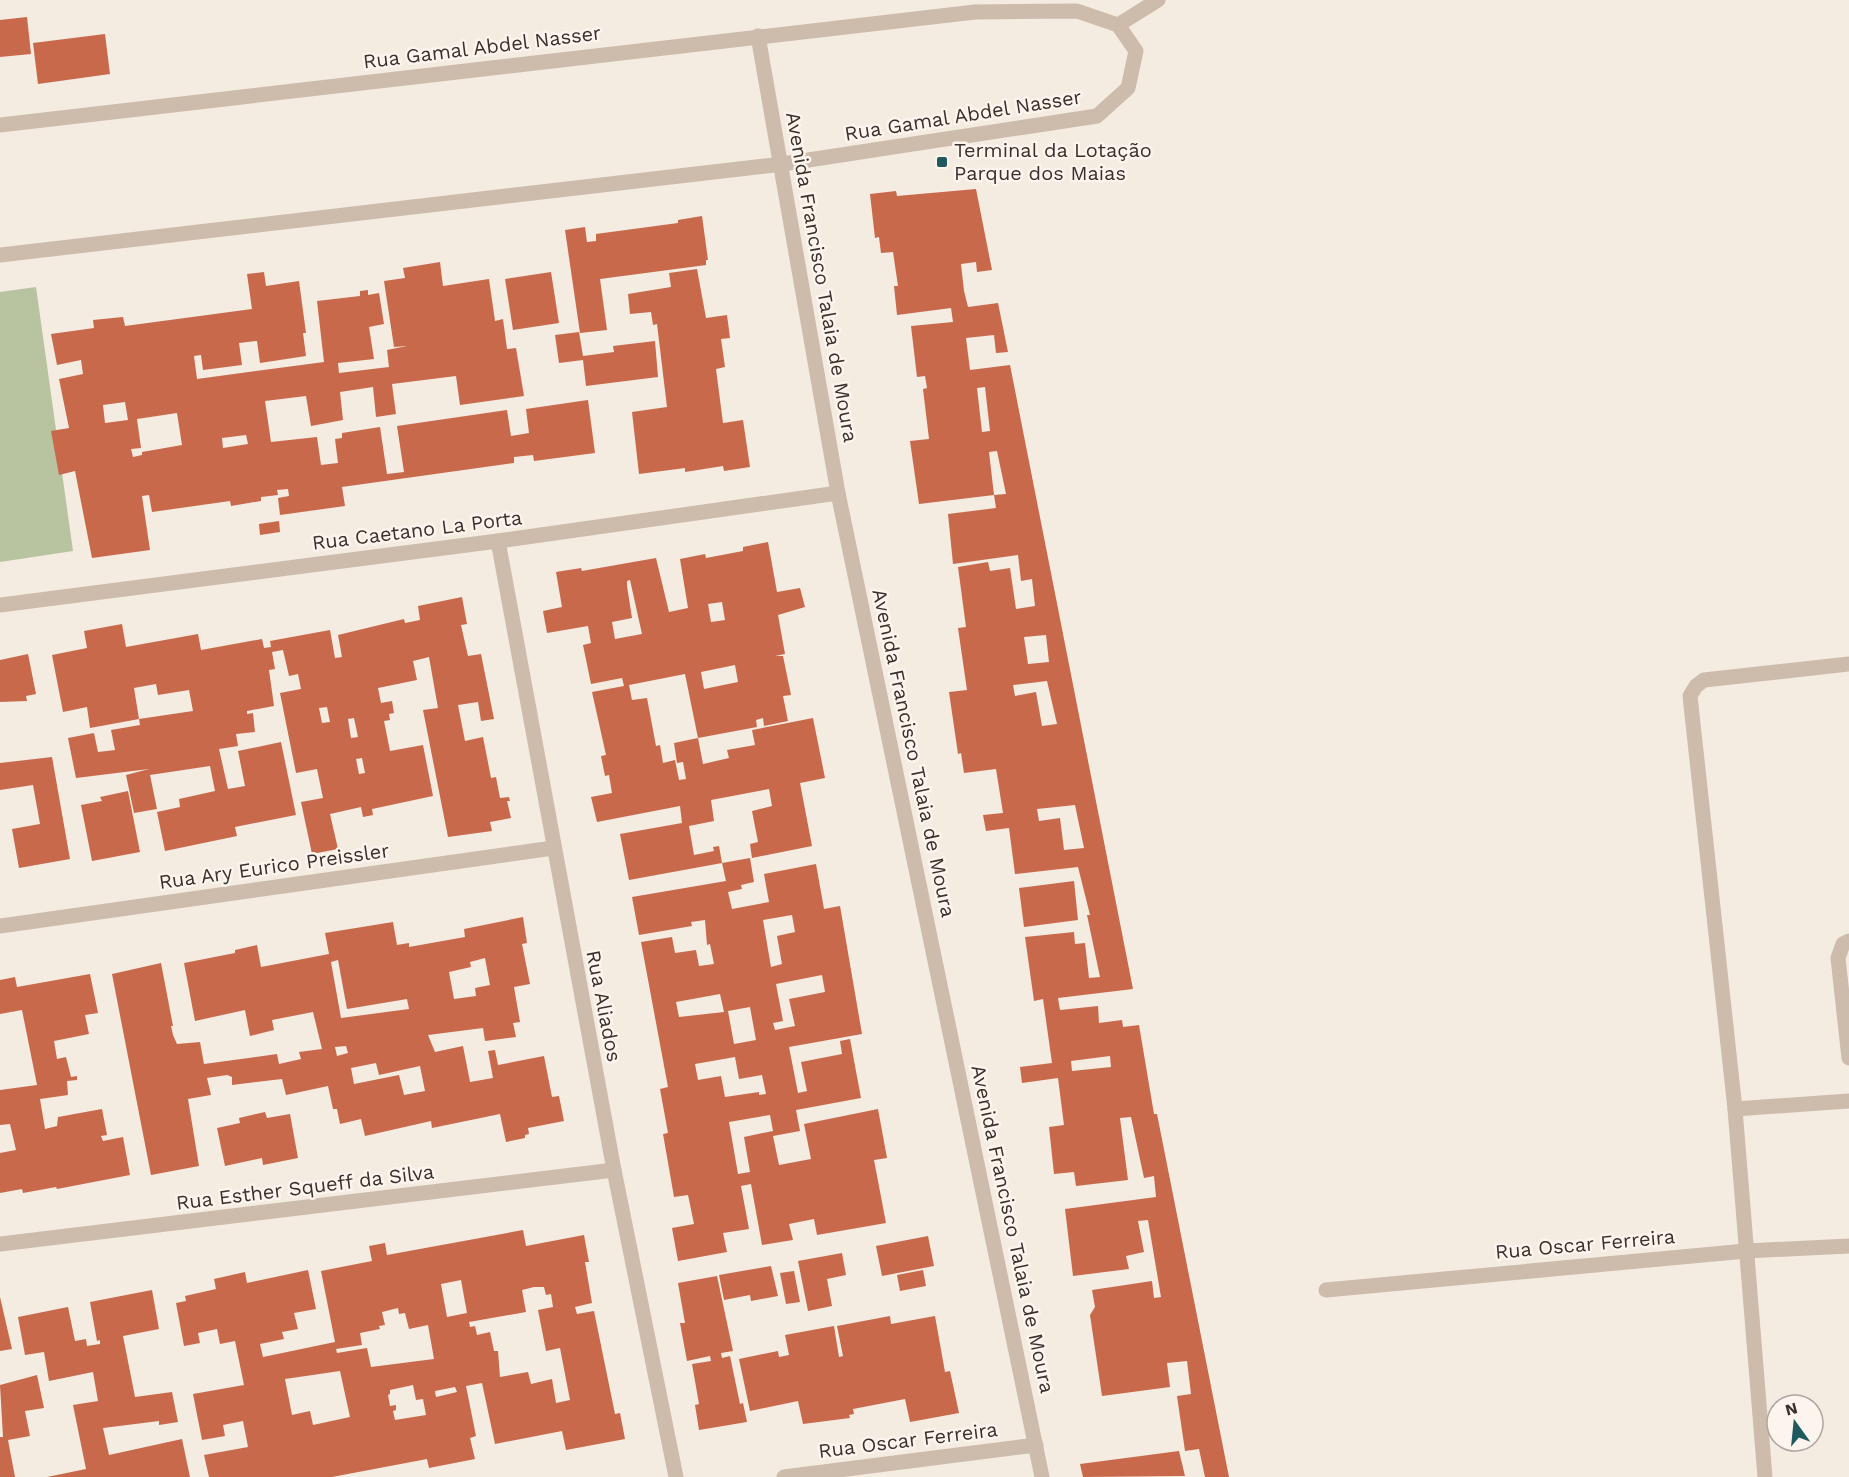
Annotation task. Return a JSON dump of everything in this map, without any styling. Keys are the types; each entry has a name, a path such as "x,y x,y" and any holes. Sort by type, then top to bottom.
{"street":[{"path":"1118,25 1158,0"},
{"name":"Rua Gamal Abdel Nasser","path":"0,125 758,36 974,6 1077,10 1118,25 1136,51 1128,88 1097,116 782,164 0,255"},
{"name":"Avenida Francisco Talaia de Moura","path":"758,36 838,493 1042,1477"},
{"name":"Rua Caetano La Porta","path":"0,605 498,541 838,493"},
{"name":"Rua Aliados","path":"498,541 614,1170 676,1477"},
{"path":"1765,1477 1735,1109 1690,696 1696,686 1704,680 1849,664"},
{"name":"Rua Ary Eurico Preissler","path":"0,926 553,848"},
{"path":"1849,941 1842,945 1838,958 1849,1058"},
{"path":"1735,1109 1849,1101"},
{"name":"Rua Esther Squeff da Silva","path":"0,1244 614,1170"},
{"name":"Rua Oscar Ferreira","path":"1326,1290 1746,1251 1849,1246"},
{"name":"Rua Oscar Ferreira","path":"784,1477 1036,1445"}],"green space":[{"path":"36,287 73,551 0,562 0,292"}],"building":[{"path":"27,17 31,54 0,57 0,20"},
{"path":"105,34 110,74 38,84 33,43"},
{"path":"976,189 992,270 977,272 976,262 961,264 964,291 968,307 998,303 1008,352 996,353 994,335 966,338 970,370 1010,365 1133,989 1058,998 1060,1010 1098,1006 1099,1023 1122,1020 1123,1027 1139,1025 1154,1114 1157,1114 1229,1477 1205,1477 1199,1449 1185,1451 1177,1396 1191,1394 1187,1361 1167,1363 1170,1387 1102,1396 1090,1315 1095,1307 1092,1290 1152,1281 1154,1298 1161,1297 1148,1220 1138,1221 1144,1252 1126,1256 1129,1269 1073,1276 1065,1209 1156,1197 1154,1176 1144,1178 1131,1117 1120,1118 1128,1180 1076,1186 1074,1172 1054,1174 1049,1127 1064,1125 1058,1078 1022,1083 1020,1067 1052,1063 1043,999 1034,1001 1025,937 1074,932 1075,944 1085,943 1089,978 1100,977 1087,915 1090,915 1078,867 1015,874 1009,828 986,831 983,815 1003,813 996,769 964,773 961,753 958,754 949,692 967,690 958,628 966,627 958,567 988,562 990,571 1010,568 1016,609 1035,606 1032,579 1021,581 1018,555 953,564 948,514 996,508 994,495 919,504 910,441 929,439 923,389 927,388 925,376 917,377 911,326 953,322 951,308 897,315 894,286 898,286 893,252 881,253 879,237 875,238 870,194 896,191 897,196","holes":["985,387 990,431 982,432 977,388","997,451 1006,494 994,495 989,452","1046,635 1049,662 1028,664 1024,637","1047,681 1057,724 1042,726 1036,692 1015,696 1013,685","1075,805 1084,848 1064,850 1060,818 1039,821 1037,809","1110,1056 1111,1067 1072,1071 1071,1061"]},
{"path":"702,216 708,260 706,260 706,265 600,279 607,330 580,333 565,230 585,227 587,242 596,241 596,234 678,223 678,220"},
{"path":"440,262 443,286 489,279 495,321 503,319 507,349 516,348 524,396 460,405 456,376 392,384 396,414 376,417 373,387 340,392 343,420 311,426 306,396 265,401 271,442 317,437 321,465 338,463 335,439 342,438 342,433 380,427 387,474 404,472 397,426 507,410 511,436 529,433 526,409 588,400 595,453 534,461 533,455 514,457 514,463 342,487 345,506 280,515 278,498 289,496 288,489 277,490 278,495 261,497 261,501 231,506 230,501 152,512 149,495 142,496 150,550 92,558 75,471 59,475 51,431 69,428 59,379 83,374 81,360 57,365 51,334 94,328 93,320 123,317 125,326 252,309 247,274 264,272 266,286 299,281 306,333 303,333 306,356 260,363 257,341 239,343 242,365 203,370 201,355 194,356 197,379 324,362 317,301 360,296 360,291 368,290 368,295 379,293 384,324 369,327 374,359 338,363 339,373 389,367 387,350 407,346 394,347 384,281 405,278 403,268","holes":["125,402 128,420 105,423 103,405","177,413 182,445 142,452 142,455 133,457 131,449 141,448 137,419","246,435 248,444 223,448 222,438"]},
{"path":"697,269 706,318 727,315 730,338 721,339 725,367 716,369 723,423 743,420 750,467 724,471 723,466 685,472 685,468 639,474 632,412 667,407 657,324 653,325 651,312 630,314 628,294 671,287 669,273"},
{"path":"551,272 559,323 513,330 505,279"},
{"path":"579,332 583,356 614,352 613,346 655,341 658,377 586,386 583,360 559,363 555,335"},
{"path":"279,521 280,532 260,535 259,524"},
{"path":"768,542 777,592 800,588 805,607 778,615 785,654 775,656 783,656 791,695 783,696 788,721 764,726 763,718 756,720 757,727 698,738 703,764 729,758 727,750 755,745 752,730 813,718 825,778 800,783 812,846 752,858 750,844 758,842 752,811 772,806 769,789 711,800 714,821 689,826 694,855 714,851 713,847 719,846 722,863 629,880 620,834 682,823 680,806 597,822 591,797 612,793 609,775 605,776 601,756 606,755 592,692 624,686 622,678 591,684 583,645 591,643 588,626 547,633 543,611 562,607 556,572 581,568 582,571 656,558 669,612 688,608 680,559 705,554 706,558 743,551 743,547","holes":["630,580 642,634 615,639 612,622 632,618 627,581","722,602 725,620 711,622 708,604","735,665 738,682 704,689 701,672","685,674 698,738 674,743 677,763 683,762 686,779 679,780 675,760 663,763 660,745 656,746 647,698 632,700 629,685"]},
{"path":"462,597 467,624 461,625 468,656 481,654 494,719 481,721 478,702 458,705 465,741 483,737 491,778 496,777 500,798 509,797 510,801 507,801 511,818 490,822 492,831 448,837 423,710 438,708 429,657 413,661 417,680 378,688 381,703 392,701 394,713 389,714 390,720 384,721 390,751 423,745 433,796 372,809 373,815 363,817 361,807 330,814 338,849 312,854 301,802 323,798 317,769 296,773 280,693 301,689 298,674 289,676 283,650 272,652 275,669 269,670 274,706 247,711 247,714 253,713 255,732 236,734 238,746 219,749 228,789 245,786 238,751 281,742 296,815 235,827 237,836 165,851 157,812 180,807 179,799 215,791 210,766 150,775 157,809 134,813 126,775 149,769 76,778 68,738 94,733 98,752 115,750 111,730 140,725 139,719 90,728 87,707 63,712 52,655 87,648 84,631 122,624 126,647 198,634 201,650 262,639 264,648 271,647 270,641 330,630 335,658 342,657 338,635 404,619 405,623 420,620 418,606","holes":["156,684 158,695 189,690 193,711 139,719 134,688","327,707 330,722 322,723 319,708","354,718 358,737 351,738 348,719","362,758 365,773 359,774 356,759"]},
{"path":"28,654 36,694 26,696 27,701 0,702 0,660"},
{"path":"52,757 70,859 19,868 12,829 40,824 33,785 0,790 0,763"},
{"path":"128,791 140,852 92,861 81,805 102,801 100,797"},
{"path":"750,858 754,882 741,885 742,889 728,892 732,909 769,902 764,874 816,864 824,909 840,906 862,1034 789,1047 798,1093 807,1091 801,1062 842,1054 840,1041 850,1039 861,1098 796,1110 800,1131 773,1136 779,1165 811,1159 804,1124 878,1109 887,1158 874,1160 886,1223 817,1235 814,1219 789,1224 793,1240 762,1245 751,1184 741,1186 749,1229 723,1233 727,1252 678,1261 672,1228 694,1224 688,1195 674,1197 663,1134 668,1133 660,1089 668,1087 641,942 672,937 675,953 696,950 699,966 714,964 710,944 707,945 705,920 691,922 692,926 639,935 632,897 726,881 722,863","holes":["792,915 795,932 777,936 782,964 771,967 763,920","822,975 825,992 789,999 795,1026 775,1030 773,1023 783,1021 776,984","720,994 724,1012 679,1017 676,1002","750,1007 756,1040 734,1044 728,1011","735,1057 739,1079 762,1075 766,1094 759,1095 759,1092 725,1097 721,1076 698,1080 695,1064","770,1115 773,1131 744,1137 750,1172 738,1174 729,1122"]},
{"path":"1074,881 1078,920 1024,927 1019,888"},
{"path":"523,917 527,943 522,944 530,984 514,987 520,1022 513,1023 516,1037 485,1041 483,1028 428,1035 435,1052 463,1046 470,1082 493,1078 488,1051 495,1050 498,1065 544,1056 552,1097 559,1096 564,1121 528,1128 529,1134 525,1135 525,1138 506,1142 500,1114 432,1128 431,1121 365,1136 361,1119 340,1124 337,1109 333,1109 328,1086 286,1095 282,1079 232,1085 232,1077 227,1075 207,1078 211,1095 188,1099 199,1166 151,1175 112,974 161,963 173,1035 177,1044 200,1042 204,1064 277,1054 279,1064 301,1059 299,1052 322,1049 313,1012 272,1020 274,1030 250,1036 245,1010 195,1021 184,963 235,953 235,950 257,945 261,967 329,954 325,933 393,922 397,945 409,943 409,947 465,937 464,929","holes":["485,958 490,985 475,988 476,996 454,999 449,972 471,967 470,962","338,960 347,1009 407,999 409,1009 341,1018 331,962","346,1046 348,1053 337,1056 335,1047","376,1063 379,1075 420,1066 425,1091 404,1095 399,1075 354,1084 351,1068"]},
{"path":"90,974 98,1013 85,1015 89,1034 54,1041 57,1059 66,1057 71,1077 77,1076 77,1080 67,1081 68,1095 40,1099 45,1129 57,1126 58,1117 102,1109 107,1135 101,1136 103,1141 123,1137 130,1175 57,1189 56,1187 23,1193 22,1189 0,1193 0,1153 16,1150 10,1124 0,1125 0,1090 37,1085 22,1010 0,1014 0,980 15,977 17,987"},
{"path":"265,1112 267,1118 290,1114 298,1158 263,1165 262,1158 225,1166 217,1128 240,1123 239,1118"},
{"path":"523,1230 526,1246 584,1235 589,1262 585,1262 592,1303 575,1307 577,1314 594,1311 615,1414 620,1413 625,1439 566,1450 562,1431 495,1444 482,1383 466,1386 476,1436 470,1438 475,1459 429,1468 427,1459 332,1477 209,1477 204,1455 248,1447 243,1421 223,1425 225,1436 202,1440 193,1394 244,1385 235,1341 220,1344 217,1329 198,1333 200,1343 184,1346 176,1303 186,1301 185,1296 216,1289 214,1279 245,1272 247,1283 308,1270 316,1309 294,1313 298,1329 282,1332 284,1339 260,1344 263,1357 335,1342 321,1271 372,1261 369,1246 385,1243 387,1255","holes":["461,1280 467,1313 447,1317 441,1284","544,1287 546,1295 551,1294 553,1307 538,1310 546,1351 560,1348 570,1400 556,1403 552,1379 531,1384 528,1372 500,1377 498,1351 494,1351 490,1332 477,1335 475,1326 470,1327 469,1322 526,1312 522,1290","398,1308 399,1314 405,1313 409,1329 428,1325 434,1359 371,1367 367,1348 337,1353 336,1349 362,1345 360,1333 380,1329 379,1326 385,1325 382,1312","340,1371 350,1417 313,1425 310,1411 292,1415 285,1379","413,1385 416,1400 423,1399 426,1415 395,1420 393,1411 396,1410 396,1405 390,1406 388,1395 390,1390","455,1387 457,1392 436,1397 435,1391"]},
{"path":"928,1236 934,1266 882,1276 876,1246"},
{"path":"842,1253 846,1275 827,1279 832,1306 808,1311 798,1261"},
{"path":"771,1266 778,1296 751,1301 750,1295 724,1300 719,1275"},
{"path":"923,1270 926,1286 900,1291 897,1275"},
{"path":"794,1271 800,1302 786,1304 780,1273"},
{"path":"717,1276 733,1351 721,1353 722,1358 730,1356 740,1404 743,1403 747,1422 699,1430 695,1405 699,1404 692,1364 711,1361 710,1356 687,1361 680,1323 685,1323 678,1283"},
{"path":"152,1290 159,1329 123,1336 135,1397 172,1392 178,1422 159,1425 159,1421 103,1428 109,1455 182,1439 190,1477 47,1477 86,1469 73,1405 98,1401 93,1372 49,1381 44,1352 25,1355 18,1317 68,1307 75,1341 86,1339 87,1346 100,1344 100,1340 97,1341 90,1302"},
{"path":"0,1297 12,1349 0,1351"},
{"path":"890,1316 891,1324 935,1316 945,1372 950,1371 959,1413 910,1422 905,1399 853,1409 854,1414 849,1415 850,1418 803,1424 798,1401 750,1411 739,1359 778,1351 779,1357 789,1355 785,1335 834,1326 839,1357 843,1356 837,1326"},
{"path":"37,1375 44,1408 25,1411 30,1436 8,1440 15,1477 0,1477 0,1437 3,1437 0,1385"},
{"path":"1179,1451 1185,1476 1083,1477 1080,1464"}],"place":[{"name":"Terminal da Lotação Parque dos Maias","path":"942,162"}]}
